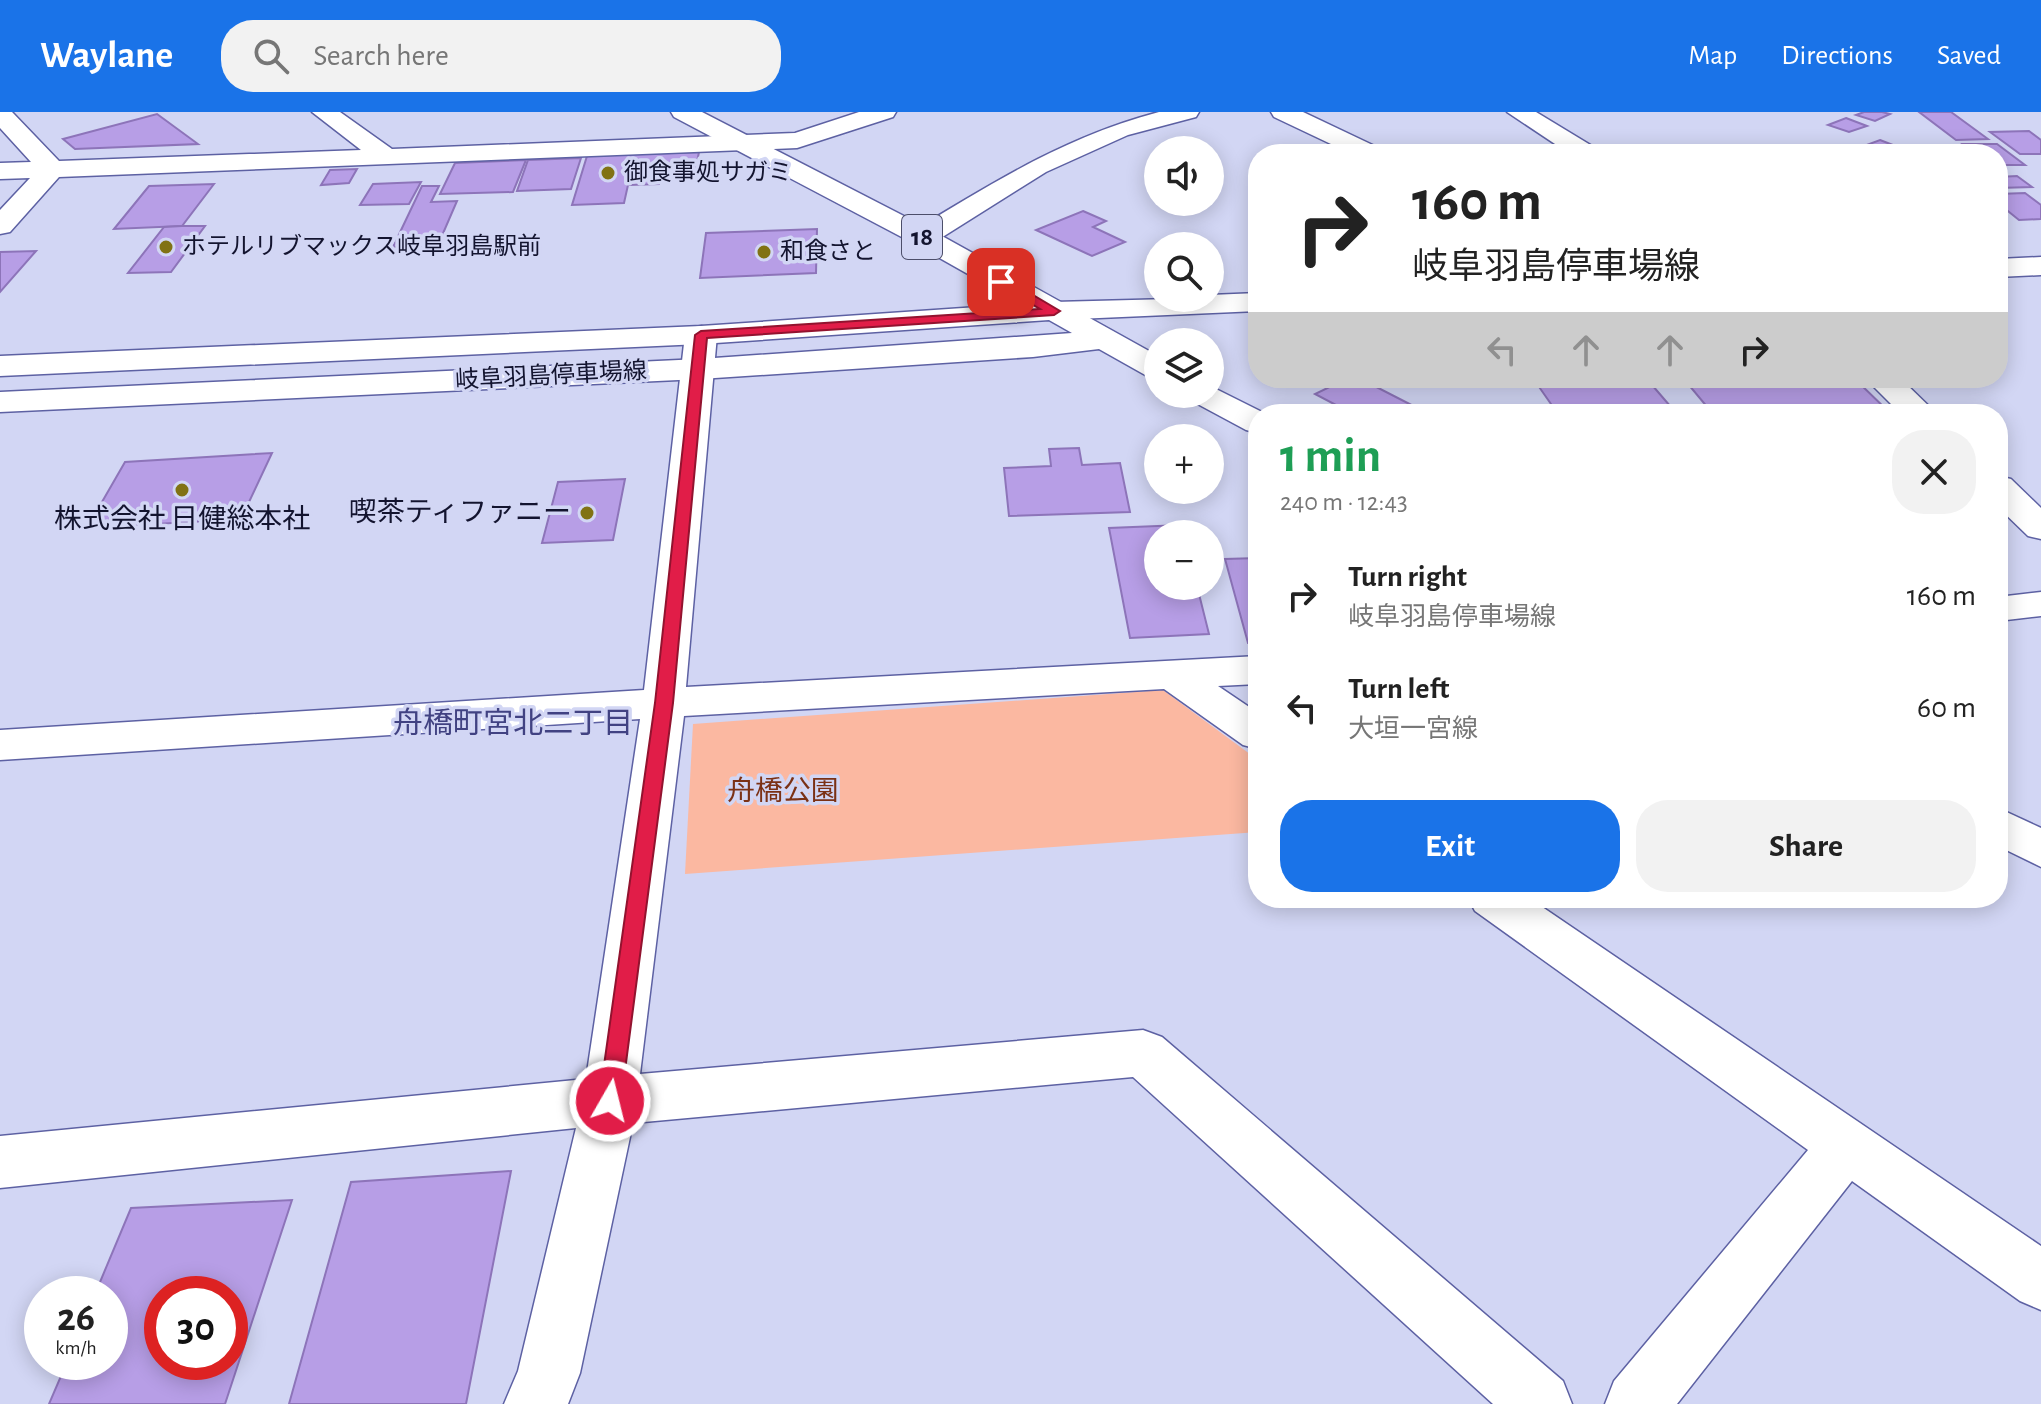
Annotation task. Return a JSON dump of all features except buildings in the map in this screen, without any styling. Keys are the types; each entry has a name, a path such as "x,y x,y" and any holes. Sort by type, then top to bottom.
{"street":[{"path":"324,112 384,155"},
{"name":"18","path":"683,112 923,237 1144,362"},
{"path":"0,171 740,144 797,140 884,112"},
{"path":"923,237 1037,167 1119,130 1187,112"},
{"path":"1283,112 1351,144"},
{"path":"1519,112 1572,144"},
{"path":"0,114 52,169"},
{"path":"0,226 52,169"},
{"path":"2008,268 2041,266"},
{"name":"岐阜羽島停車場線","path":"0,402 700,352 1054,311 1248,302"},
{"name":"岐阜羽島停車場線","path":"0,366 1033,348 1144,337"},
{"path":"536,1404 549,1373 610,1101 664,703 700,352"},
{"path":"1892,388 1909,404"},
{"path":"1224,405 1248,418"},
{"path":"2008,497 2041,528"},
{"path":"2008,608 2041,604"},
{"path":"0,745 664,703 1248,671"},
{"path":"1173,675 1248,727"},
{"path":"2008,831 2041,849"},
{"path":"1506,908 2041,1281"},
{"path":"0,1162 610,1101 1143,1053 1540,1404"},
{"path":"1637,1404 1846,1145"}],"green space":[{"name":"舟橋公園","path":"1163,690 1248,753 1248,833 685,874 693,724"}],"place":[{"name":"御食事処サガミ","path":"608,173"},
{"name":"ホテルリブマックス岐阜羽島駅前","path":"166,247"},
{"name":"和食さと","path":"764,252"},
{"name":"株式会社 日健総本社","path":"182,490"},
{"name":"喫茶ティファニー","path":"587,513"}],"district":[{"name":"舟橋町宮北二丁目","path":"513,724"}],"route":[{"path":"610,1101 664,703 700,369 701,335 1054,311 1001,282"}]}
